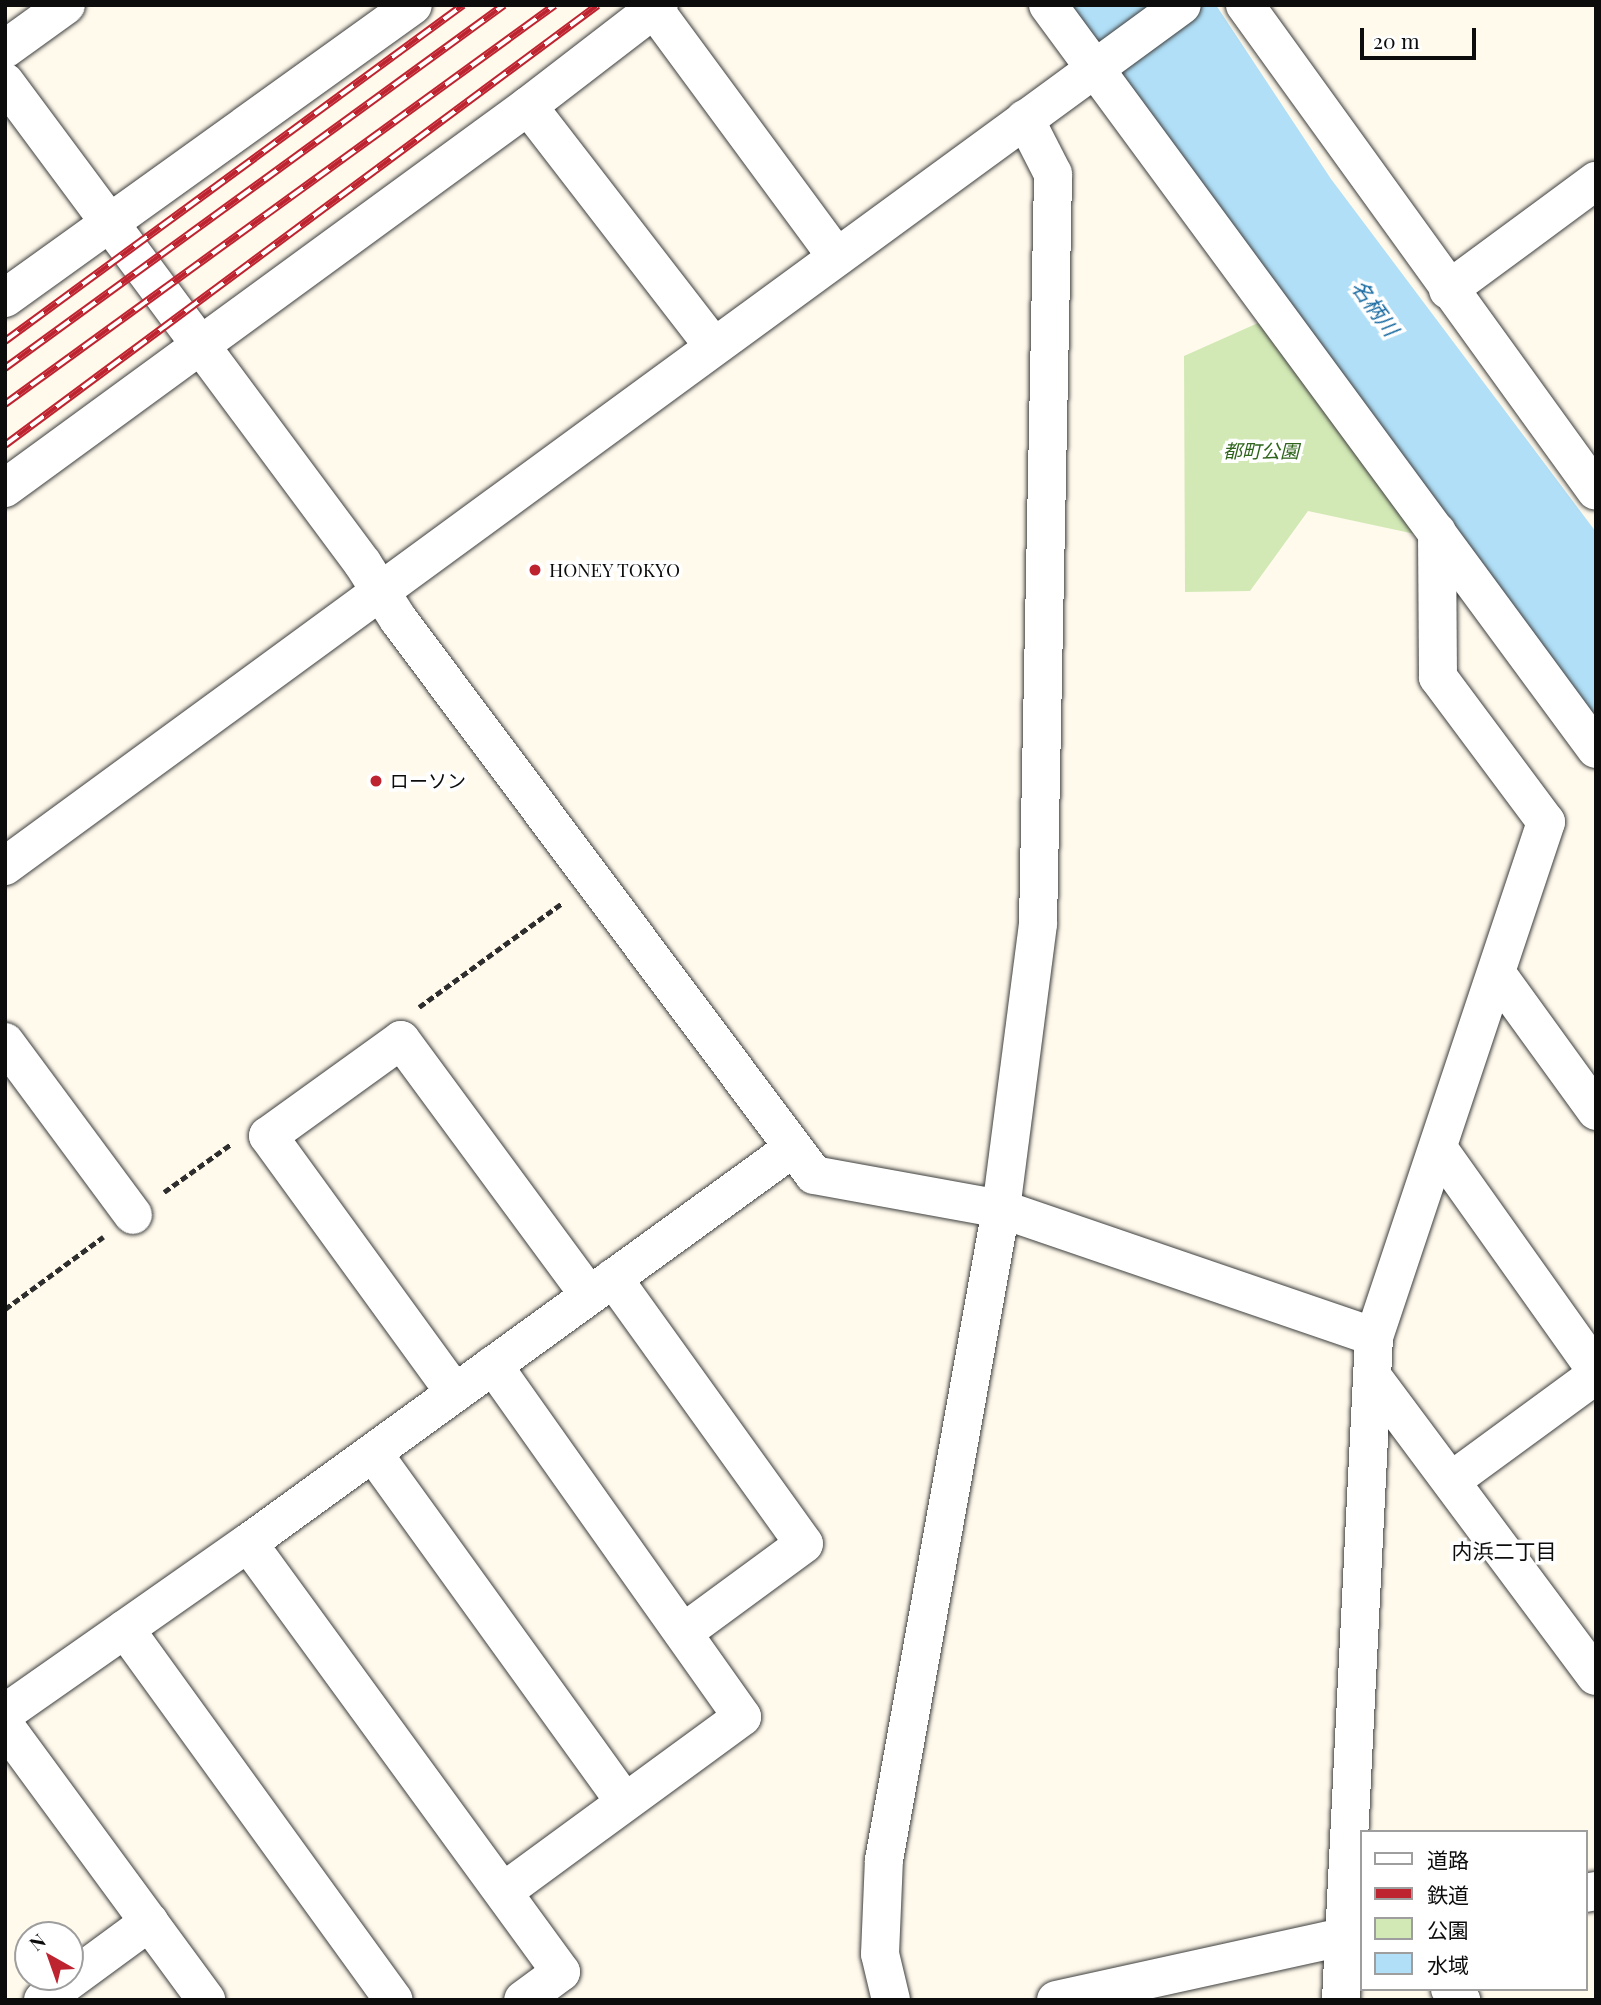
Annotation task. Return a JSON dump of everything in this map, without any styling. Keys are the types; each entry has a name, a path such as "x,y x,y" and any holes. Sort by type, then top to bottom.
{"street":[{"path":"5,49 66,5"},
{"path":"5,299 108,222 413,5"},
{"path":"1048,5 1100,65 1596,750"},
{"path":"5,866 1182,5"},
{"path":"1245,5 1448,290 1596,491"},
{"path":"5,488 198,344 528,106 657,7 837,257"},
{"path":"5,82 379,592 814,1175 1001,1209 1374,1337"},
{"path":"528,106 714,347"},
{"path":"891,2000 880,1954 884,1860 1001,1209 1038,910 1053,174 1026,119"},
{"path":"1448,290 1596,181"},
{"path":"1341,2000 1352,1935 1374,1337 1546,822 1438,677 1437,532"},
{"path":"1497,974 1596,1111"},
{"path":"455,1393 268,1136 401,1040 601,1287 804,1545 683,1633"},
{"path":"5,1042 133,1215"},
{"path":"5,1713 248,1543 793,1148"},
{"path":"1438,1148 1596,1373 1451,1481"},
{"path":"493,1365 742,1717 503,1892"},
{"path":"1372,1376 1596,1676"},
{"path":"373,1453 625,1802"},
{"path":"248,1543 561,1972 523,2000"},
{"path":"125,1629 394,2000"},
{"path":"5,1726 206,2000"},
{"path":"43,2000 149,1922"},
{"path":"1056,2000 1352,1935"}],"green space":[{"name":"都町公園","path":"1258,323 1429,537 1308,511 1250,591 1185,592 1184,356"}],"water":[{"name":"名柄川","path":"1065,5 1216,5 1331,179 1596,532 1596,734"}],"railway":[{"path":"5,341 463,5"},
{"path":"5,368 504,5"},
{"path":"5,404 555,5"},
{"path":"5,445 598,5"}],"place":[{"name":"HONEY TOKYO","path":"535,570"},
{"name":"ローソン","path":"376,781"}],"district":[{"name":"内浜二丁目","path":"1504,1550"}]}
